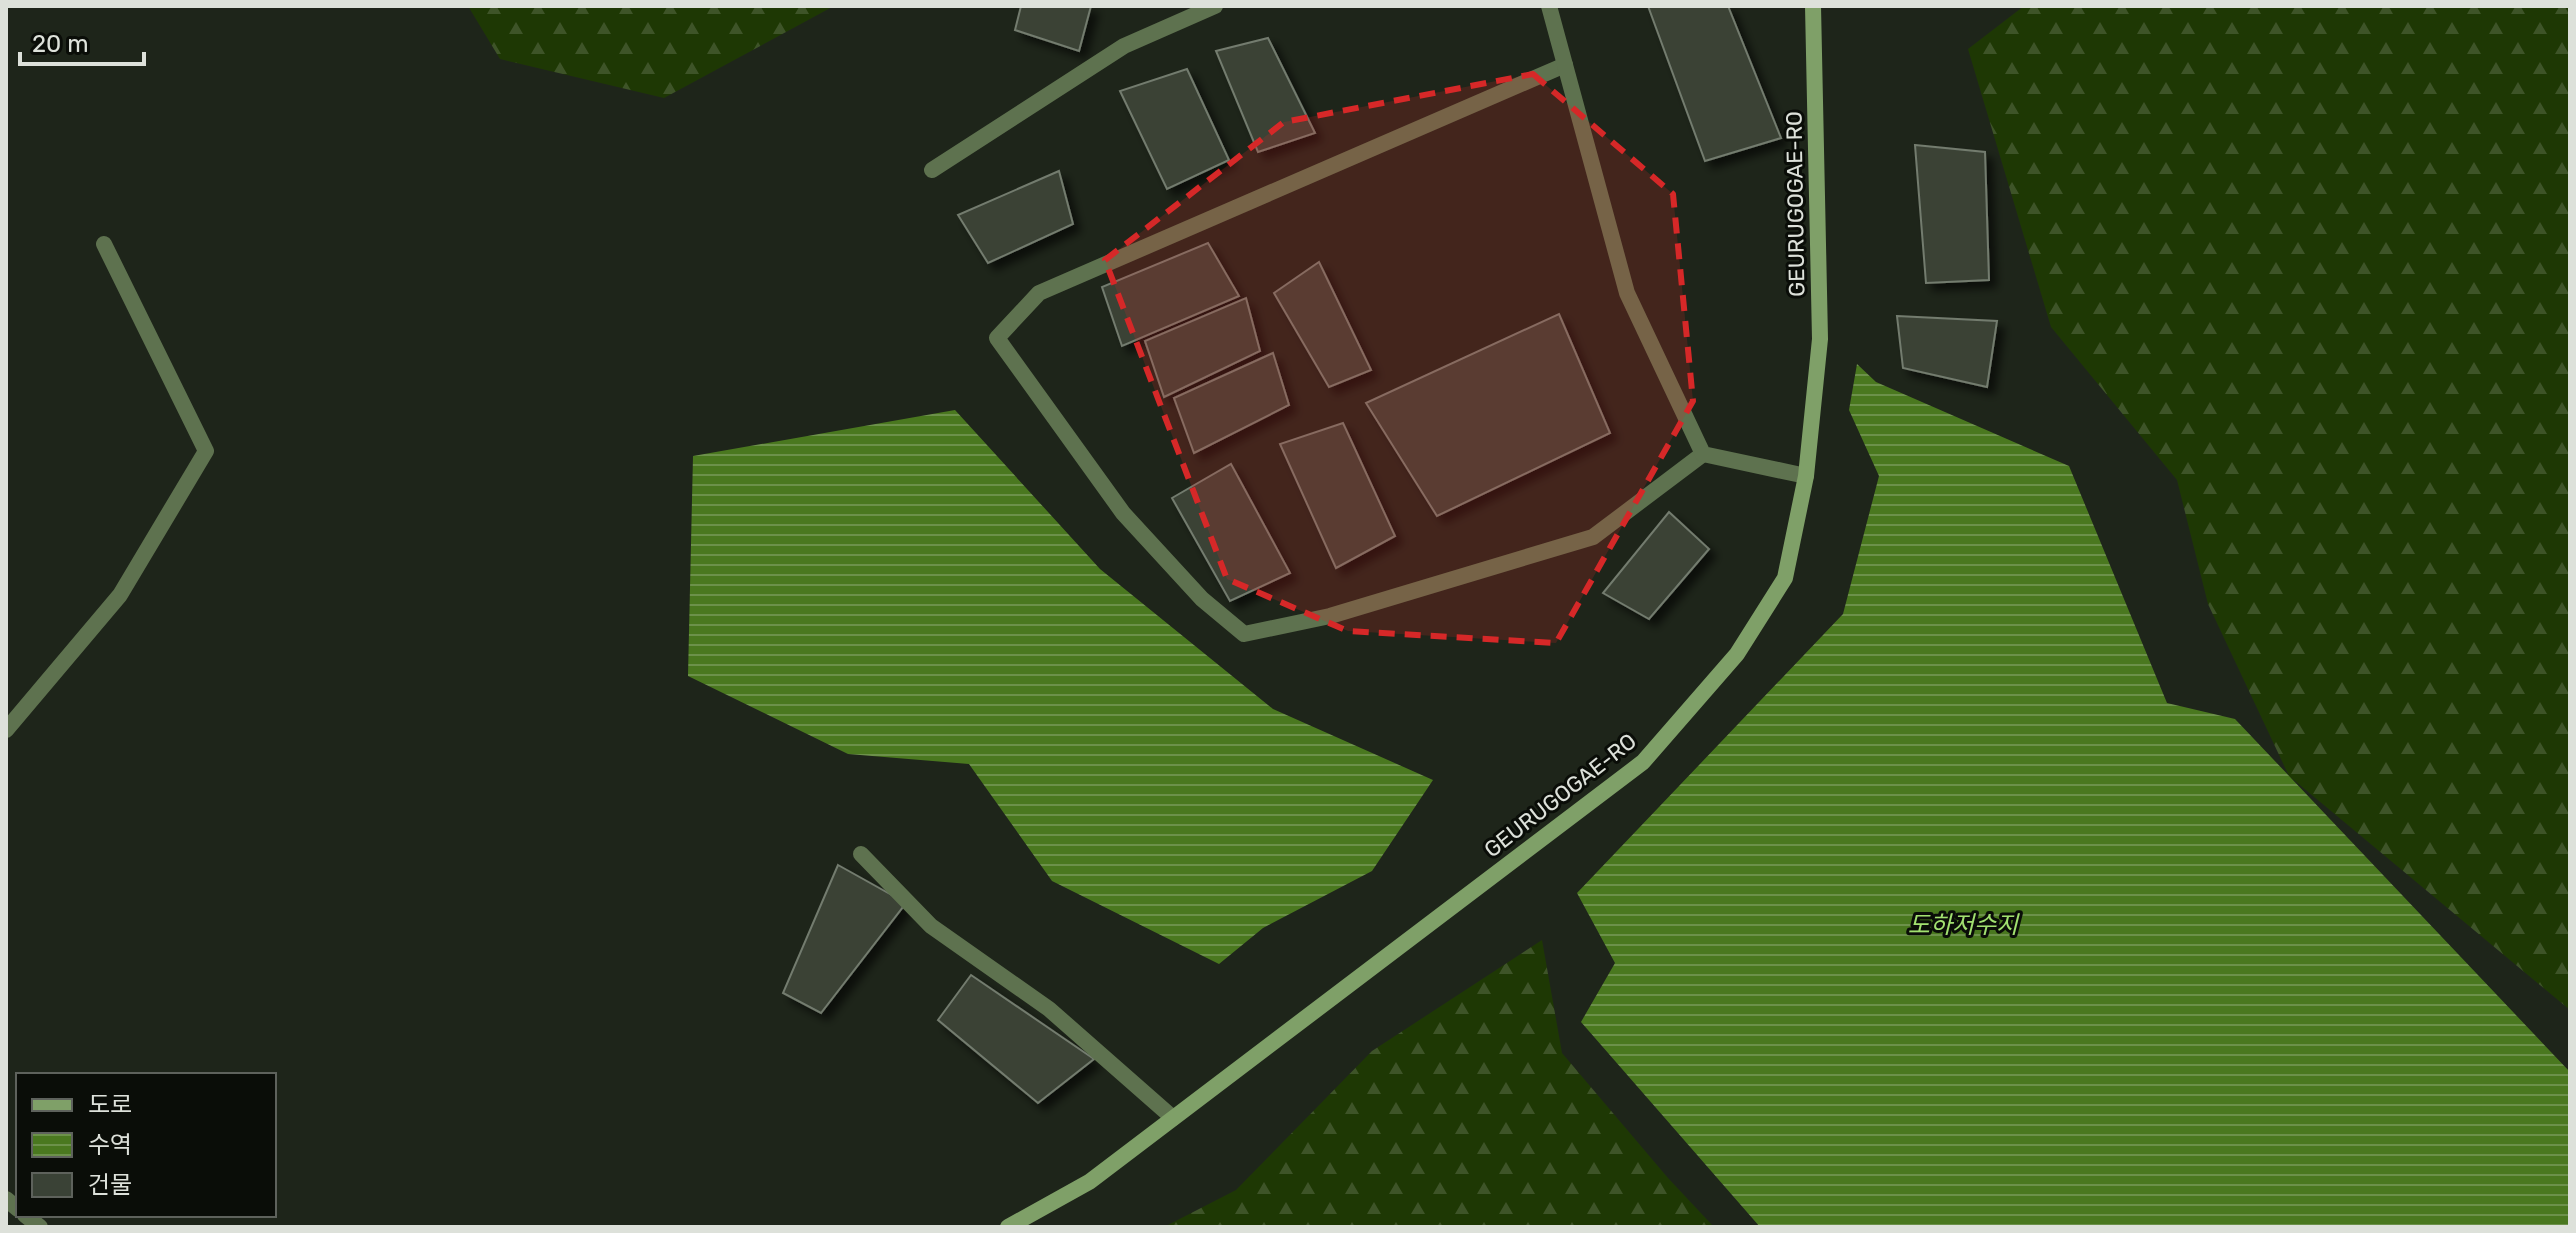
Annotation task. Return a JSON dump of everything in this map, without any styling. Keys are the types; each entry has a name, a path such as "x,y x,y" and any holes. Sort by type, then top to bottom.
{"street":[{"path":"932,170 1124,46 1215,6"},
{"path":"1549,6 1627,293 1703,454"},
{"name":"GEURUGOGAE-RO","path":"1008,1227 1089,1182 1643,762 1737,654 1785,578 1806,476 1820,339 1813,6"},
{"path":"1565,65 1039,293 997,338 1123,513 1202,599 1244,634 1330,616 1593,537 1703,454 1806,476"},
{"path":"6,730 120,595 206,451 104,244"},
{"path":"861,854 931,926 1049,1009 1173,1118"}],"highlighted area":[{"path":"1533,74 1673,194 1693,401 1556,643 1348,631 1227,579 1105,260 1284,122"}],"green space":[{"path":"468,6 834,6 664,98 500,59"},
{"path":"2024,6 2570,6 2570,1010 2289,776 2208,604 2177,480 2051,327 1968,49"},
{"path":"1542,940 1562,1053 1668,1178 1714,1227 1164,1227 1236,1190 1372,1051"}],"water":[{"name":"도하저수지","path":"1857,364 1876,382 2069,466 2167,703 2235,719 2570,1072 2570,1227 1760,1227 1581,1022 1615,963 1577,893 1843,614 1879,476 1849,410"},
{"path":"955,410 1100,569 1273,709 1433,780 1372,871 1263,928 1219,964 1052,881 969,764 848,754 688,676 693,456"}],"building":[{"path":"1021,6 1091,6 1079,51 1015,30"},
{"path":"1648,6 1728,6 1781,138 1705,161"},
{"path":"1268,38 1315,133 1258,152 1216,51"},
{"path":"1187,69 1229,160 1167,189 1120,91"},
{"path":"1915,145 1985,152 1989,280 1926,283"},
{"path":"1059,171 1073,224 988,263 958,215"},
{"path":"1208,243 1239,296 1122,346 1102,287"},
{"path":"1319,262 1371,370 1329,387 1274,293"},
{"path":"1246,298 1260,351 1164,397 1145,341"},
{"path":"1559,314 1610,433 1437,516 1366,403"},
{"path":"1897,316 1997,321 1987,387 1903,368"},
{"path":"1273,353 1289,405 1194,453 1174,398"},
{"path":"1343,423 1395,536 1336,568 1280,444"},
{"path":"1231,464 1290,573 1230,601 1172,498"},
{"path":"1669,512 1709,549 1649,619 1603,593"},
{"path":"838,865 906,903 821,1013 783,993"},
{"path":"971,975 1094,1059 1038,1103 938,1020"}]}
